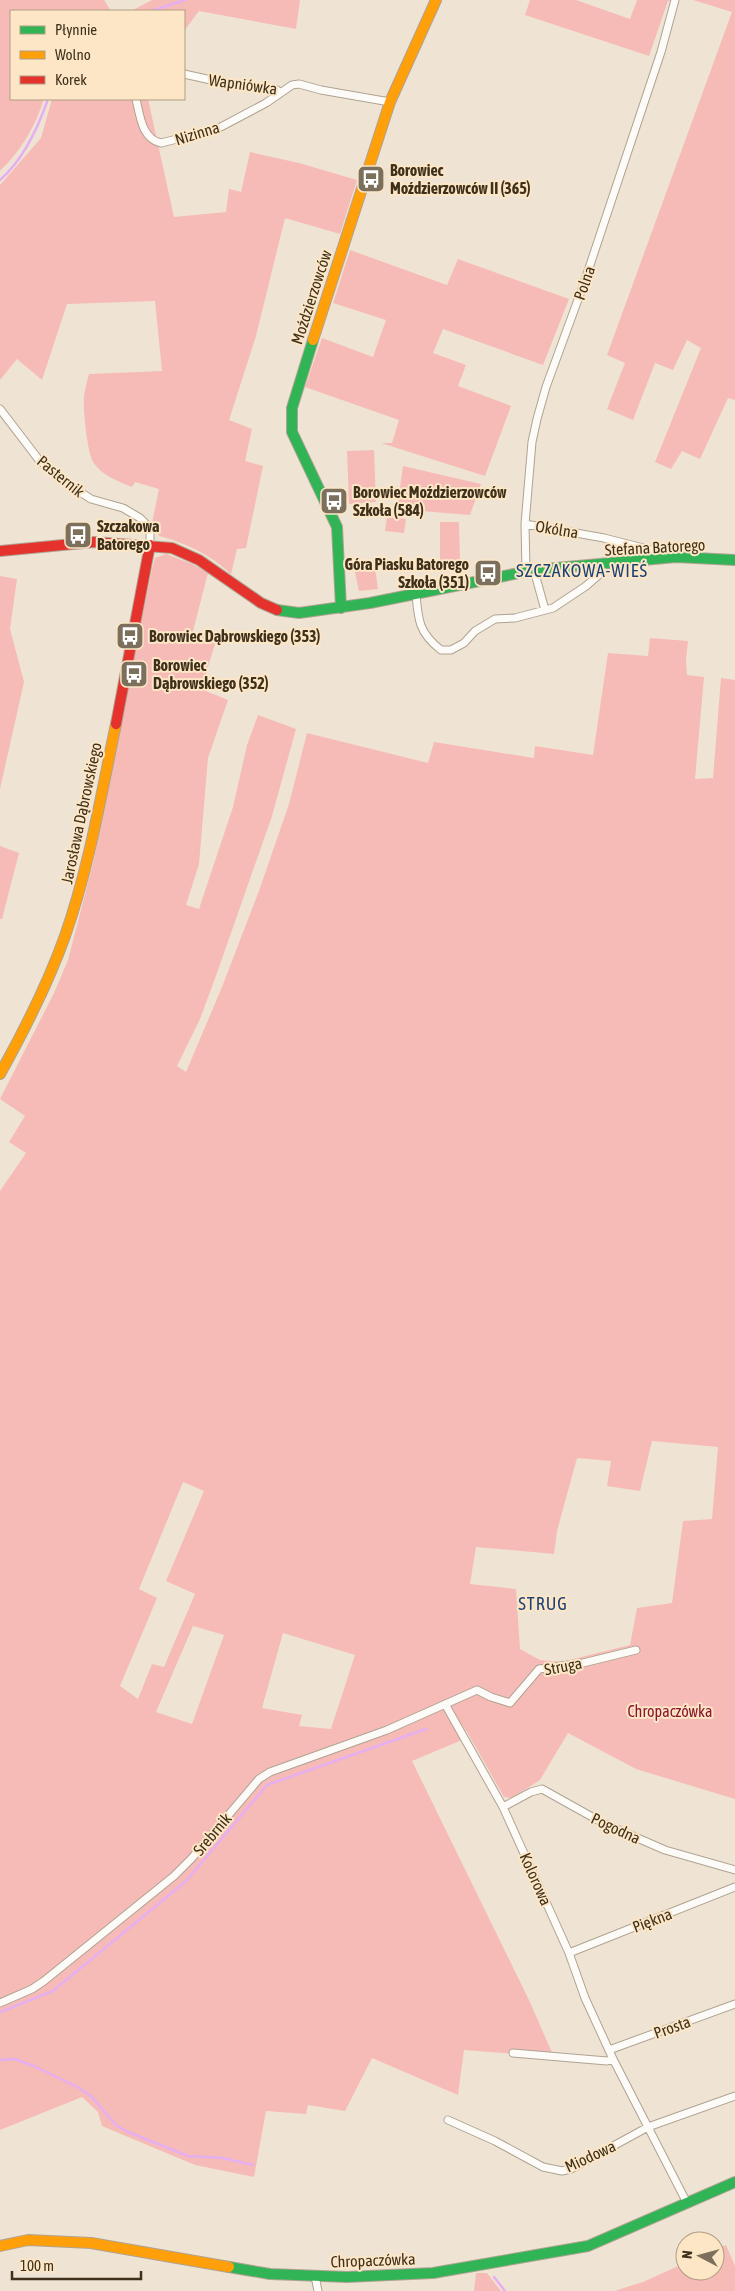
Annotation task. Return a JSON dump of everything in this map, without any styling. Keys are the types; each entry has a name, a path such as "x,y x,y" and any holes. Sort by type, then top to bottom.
{"street":[{"name":"Moździerzowców","path":"341,608 336,527 295,442 291,421 299,383 390,102 436,0"},
{"name":"Polna","path":"545,610 530,570 525,524 532,442 546,386 630,146 661,52 675,0"},
{"name":"Wapniówka","path":"185,74 220,82 277,90 280,93 292,85 299,84 321,90 390,102"},
{"name":"Nizinna","path":"136,100 147,135 152,141 161,143 217,129 280,93"},
{"name":"Pasternik","path":"0,409 39,460 91,499 123,508 140,518 148,526 150,545"},
{"name":"Okólna","path":"525,524 604,538 676,557"},
{"name":"Stefana Batorego","path":"0,551 71,543 150,545 172,548 192,556 230,580 250,596 275,610 310,612 416,594 530,570 676,557 735,560"},
{"name":"Jarosława Dąbrowskiego","path":"0,1074 24,1031 53,966 72,917 84,875 128,666 150,545"},
{"path":"416,594 418,624 431,642 441,650 451,650 464,643 475,631 495,619 514,618 552,608 586,586 602,572 603,564"},
{"name":"Struga","path":"477,1690 490,1698 510,1703 539,1669 583,1663 636,1650"},
{"name":"Srebrnik","path":"0,2003 32,1989 44,1981 157,1891 192,1858 250,1788 264,1776 387,1730 477,1690"},
{"name":"Kolorowa","path":"445,1704 503,1807 569,1953 585,1998 613,2059 687,2204"},
{"name":"Pogodna","path":"503,1807 531,1792 542,1789 602,1823 665,1850 735,1870"},
{"name":"Piękna","path":"569,1953 735,1888"},
{"name":"Prosta","path":"610,2050 735,2004"},
{"path":"514,2053 607,2061 613,2059"},
{"name":"Miodowa","path":"448,2120 495,2141 543,2166 562,2171 571,2169 648,2128 735,2096"},
{"name":"Chropaczówka","path":"0,2246 28,2240 91,2243 230,2268 315,2276 433,2273 588,2246 735,2182"},
{"path":"315,2276 318,2291"}],"green space":[{"path":"0,0 104,0 110,10 10,10 10,100 44,100 27,138 0,171"},
{"path":"152,0 300,0 296,29 199,11 185,30 185,10 133,10"},
{"path":"530,0 576,0 630,19 637,0 676,0 668,1 649,56 525,15"},
{"path":"693,0 735,0 735,400 728,398 700,459 682,451 671,469 655,462 701,348 687,340 673,370 655,363 633,420 607,409 625,363 607,355 732,12"},
{"path":"52,100 148,100 174,217 226,212 229,189 241,192 250,152 299,163 357,180 340,234 285,218 256,336 229,420 252,429 245,461 263,466 246,548 237,549 231,574 198,550 159,536 152,523 159,489 135,482 132,487 116,480 96,467 91,457 84,403 89,374 162,371 155,301 67,304 42,380 17,359 0,380 0,185 41,138"},
{"path":"350,250 447,285 458,259 569,299 543,365 443,329 433,353 466,365 458,386 511,406 485,476 381,443 392,443 399,420 305,387 322,338 373,357 386,320 333,303"},
{"path":"374,450 376,502 349,504 347,451"},
{"path":"403,466 481,484 470,515 397,509"},
{"path":"387,517 406,519 404,533 385,531"},
{"path":"440,522 459,522 460,563 440,563"},
{"path":"166,554 192,564 208,573 193,631 216,641 201,689 228,700 208,758 199,864 186,905 199,909 233,807 247,745 258,715 296,729 272,816 217,973 200,1019 177,1066 186,1072 222,987 260,888 289,804 307,733 428,763 434,742 534,758 535,746 593,755 608,653 648,656 650,638 688,641 687,675 704,677 695,779 713,778 721,678 735,680 735,1799 636,1769 568,1733 540,1780 512,1798 504,1797 467,1732 455,1715 462,1740 412,1761 529,2000 554,2057 464,2050 458,2095 372,2058 345,2111 308,2105 306,2114 266,2111 254,2177 195,2165 102,2126 98,2112 82,2097 0,2130 0,1191 26,1153 9,1142 25,1116 0,1099 54,993 68,960 94,859 155,558","holes":["652,1441 718,1447 712,1519 683,1521 672,1603 637,1608 630,1645 561,1662 540,1660 520,1649 516,1589 470,1584 476,1547 554,1554 557,1531 577,1458 611,1461 607,1486 640,1491","183,1482 204,1491 166,1581 195,1594 164,1667 152,1664 138,1699 120,1686 157,1598 139,1589","193,1626 224,1635 192,1724 156,1712","283,1633 355,1655 331,1729 299,1726 302,1715 262,1708"]},
{"path":"374,560 378,589 359,591 353,563"},
{"path":"0,576 17,579 10,629 24,682 0,789"},
{"path":"0,846 19,853 2,919 0,919"},
{"path":"725,2245 735,2266 735,2291 614,2291 643,2282 675,2268 675,2281 725,2281"},
{"path":"476,2273 487,2273 501,2291 474,2291"}],"waterway":[{"path":"154,10 185,0"},
{"path":"0,180 9,172 29,143 48,100"},
{"path":"0,2012 53,1991 186,1881 267,1785 426,1729"},
{"path":"0,2060 15,2059 79,2088 91,2096 116,2125 128,2132 188,2156 223,2158 253,2165"},
{"path":"494,2277 505,2291"}],"traffic: fast":[{"path":"313,340 292,408 292,432 337,527 341,608"},
{"path":"277,610 299,613 370,603 534,570 676,557 735,560"},
{"path":"229,2267 270,2274 347,2277 433,2273 588,2246 735,2182"}],"traffic: slow":[{"path":"313,340 390,102 436,0"},
{"path":"0,1074 36,1006 65,936 88,858 116,724"},
{"path":"0,2246 28,2240 91,2243 229,2267"}],"traffic: jam":[{"path":"0,551 94,542 172,548 199,560 261,603 277,610"},
{"path":"116,724 150,545"}],"place":[{"name":"Borowiec Moździerzowców II (365)","path":"371,179"},
{"name":"Borowiec Moździerzowców Szkoła (584)","path":"334,501"},
{"name":"Szczakowa Batorego","path":"78,535"},
{"name":"Góra Piasku Batorego Szkoła (351)","path":"488,573"},
{"name":"Borowiec Dąbrowskiego (353)","path":"130,636"},
{"name":"Borowiec Dąbrowskiego (352)","path":"134,674"}],"district":[{"name":"SZCZAKOWA-WIEŚ","path":"582,571"},
{"name":"STRUG","path":"543,1604"}]}
